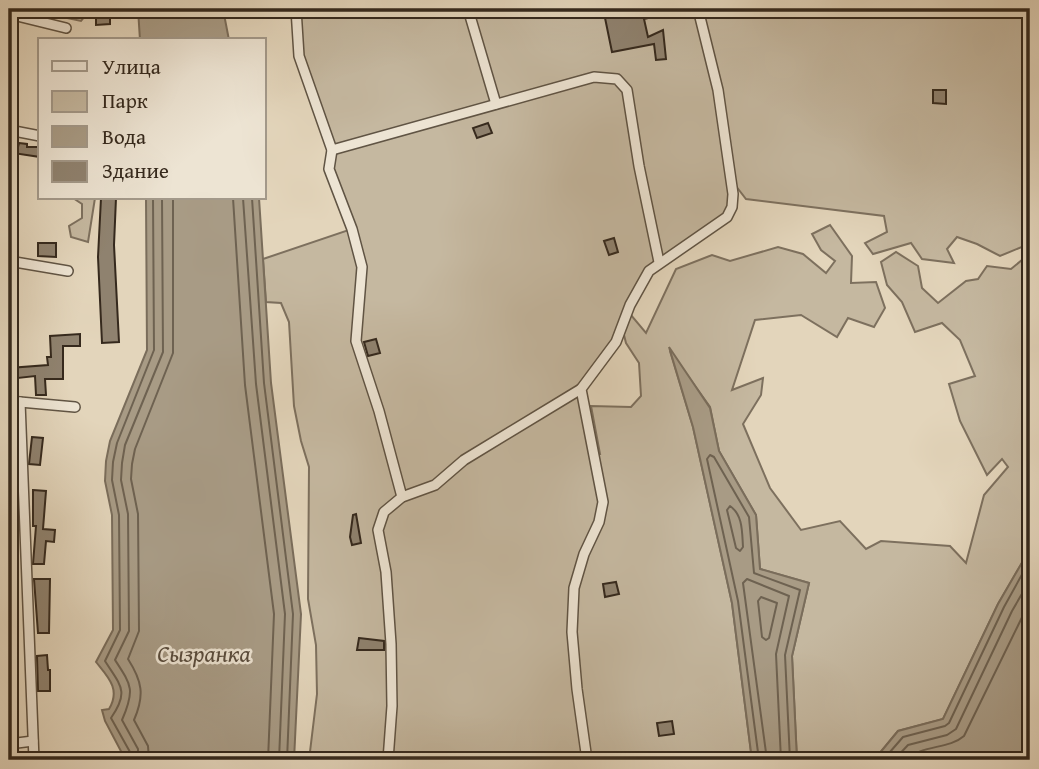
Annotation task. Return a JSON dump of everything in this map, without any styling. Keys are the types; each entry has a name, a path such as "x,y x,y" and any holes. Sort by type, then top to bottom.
{"street":[{"path":"296,9 299,55 332,150 329,169 352,229 362,267 356,341 379,411 402,497"},
{"path":"468,9 496,104"},
{"path":"388,760 392,706 391,644 386,572 378,530 384,512 402,497 435,485 464,460 581,389 616,342 649,271 727,217 732,207 733,194 718,90 698,9"},
{"path":"9,14 65,28"},
{"path":"332,150 594,77 617,79 627,90 639,166 659,262"},
{"path":"9,130 38,136"},
{"path":"9,261 68,271"},
{"path":"581,389 603,502 599,523 584,554 573,598 572,632 587,760"},
{"path":"9,401 75,407"},
{"path":"20,402 34,760"},
{"path":"9,744 33,741"}],"green space":[{"path":"52,9 91,9 81,21 58,16"},
{"path":"296,9 1030,9 1030,528 1023,561 998,604 943,719 898,731 874,760 797,760 792,656 809,583 760,569 756,515 719,451 710,407 670,351 693,427 732,603 752,760 309,760 317,694 316,645 308,599 309,467 294,406 289,322 281,303 266,302 263,259 352,229 329,169 332,150 299,56","holes":["732,181 746,199 884,216 887,232 865,243 873,254 911,243 922,259 954,263 947,249 957,237 1000,256 1024,246 1028,255 1011,269 987,266 978,279 966,281 938,303 922,288 918,266 896,252 881,262 887,285 902,302 915,332 942,323 960,340 975,376 949,384 960,421 987,475 1002,459 1008,467 984,495 966,563 950,546 881,541 866,549 840,521 801,530 770,488 743,424 761,395 763,378 732,390 755,320 801,315 837,337 848,318 874,327 885,308 876,282 851,283 852,256 830,225 812,234 821,250 835,261 826,273 803,254 778,247 730,261 712,255 676,269 646,333 631,315 623,325 653,266 727,217","622,327 626,343 639,363 641,396 631,407 591,406 600,454 593,454 581,389"]},
{"path":"76,200 95,200 88,242 71,237 69,226 82,218 82,204"}],"water":[{"path":"138,9 223,9 229,38 140,38"},
{"name":"Сызранка","path":"146,200 259,200 271,383 301,614 294,760 120,760 123,755 105,721 102,710 109,709 114,695 112,684 96,662 113,630 112,515 105,481 106,461 110,441 147,350"},
{"path":"669,347 710,408 719,451 756,515 760,569 809,583 792,656 797,760 752,760 732,603 693,427"},
{"path":"1030,528 1030,760 874,760 898,731 943,719 998,604 1023,561"}],"building":[{"path":"96,9 110,9 110,24 96,25"},
{"path":"628,9 672,9 673,12 644,19 648,37 663,30 666,59 656,60 654,44 612,52 604,13"},
{"path":"933,90 946,90 946,104 933,103"},
{"path":"488,123 492,133 477,138 473,128"},
{"path":"19,143 27,144 27,147 38,147 38,157 13,153 13,147 18,147"},
{"path":"101,200 116,200 114,245 119,342 102,343 98,257"},
{"path":"614,238 618,252 609,255 604,241"},
{"path":"38,243 56,243 56,257 38,256"},
{"path":"80,334 80,346 63,346 63,379 45,379 46,395 36,395 35,376 9,379 9,368 48,365 47,357 51,357 50,336"},
{"path":"376,339 380,353 368,356 364,342"},
{"path":"32,437 43,438 40,465 29,464"},
{"path":"33,490 46,491 43,529 55,530 54,542 46,541 44,564 33,564 36,526 33,526"},
{"path":"356,514 361,543 352,545 350,537 353,515"},
{"path":"34,579 50,579 49,633 38,633"},
{"path":"616,582 619,594 605,597 603,584"},
{"path":"359,638 384,641 384,650 357,650"},
{"path":"47,655 50,691 38,691 37,656"},
{"path":"672,721 674,734 659,736 657,723"}]}
